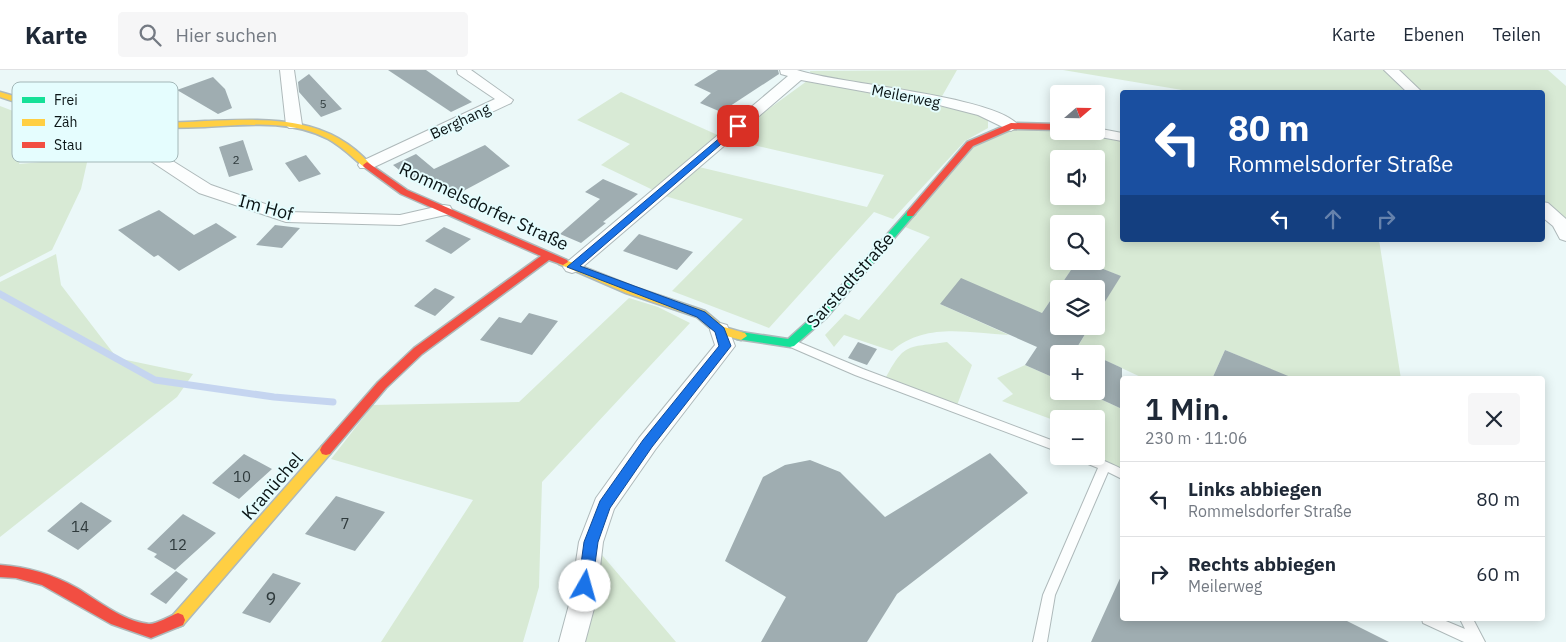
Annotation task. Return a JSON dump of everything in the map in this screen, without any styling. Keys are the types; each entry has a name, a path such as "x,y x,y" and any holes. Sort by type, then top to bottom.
{"street":[{"path":"288,70 294,125"},
{"path":"1391,70 1413,90"},
{"name":"Berghang","path":"366,165 506,100 463,71"},
{"name":"Meilerweg","path":"572,267 791,73 982,112 1011,126"},
{"name":"Rommelsdorfer Straße","path":"0,94 12,98"},
{"name":"Rommelsdorfer Straße","path":"178,124 261,120 294,125 325,134 340,142 366,165 404,192 546,257 701,314 720,330"},
{"name":"Sarstedtstraße","path":"790,343 824,314 970,144 1011,126 1050,126"},
{"path":"1105,134 1120,137"},
{"name":"Im Hof","path":"163,162 205,189 286,217 400,220 444,210"},
{"path":"1545,210 1560,223 1566,235"},
{"name":"Kranüchel","path":"0,572 19,571 67,588 113,618 151,631 176,622 382,385 418,351 546,257"},
{"path":"720,330 752,339 790,343"},
{"path":"572,642 583,601 591,542 604,505 648,444 725,346 720,330"}],"lane":[{"path":"790,343 858,372 1050,445"},
{"path":"1040,642 1049,595 1105,466 1120,473"},
{"path":"1432,621 1478,642"},
{"path":"1467,621 1478,642"}],"green space":[{"path":"957,70 941,98 811,76 810,71"},
{"path":"1063,70 1384,70 1406,90 1182,90"},
{"path":"1396,70 1548,70 1566,86 1566,222 1545,202 1545,90 1419,90"},
{"path":"807,81 975,113 988,120 988,128 965,141 893,219 874,212 769,328 672,291 743,219 665,196 699,167 867,207 884,175 727,139"},
{"path":"621,92 720,136 653,190 601,165 630,144 577,120"},
{"path":"0,106 12,111 12,162 20,162 19,164 87,162 81,189 52,250 0,277"},
{"path":"1011,126 1050,129 1050,140 1105,140 1105,135 1120,137 1120,242 1379,242 1401,376 1287,376 1225,350 1213,376 1139,376 1105,360 1105,345 1079,345 1085,335 1105,335 1105,301 1120,276 1105,270 1105,215 1050,215 1050,270 1071,270 1064,280 1050,280 1050,301 1042,313 940,304 1009,335 948,331 933,333 918,336 892,351 844,335 834,347 825,335 845,314 859,320 930,237 900,225 970,144"},
{"path":"56,254 61,285 117,358 193,374 177,397 0,537 0,282"},
{"path":"629,298 658,307 690,323 542,482 539,587 523,642 381,642 473,500 331,459 373,405 519,402"},
{"path":"947,342 972,365 956,408 884,381 897,359 908,349"},
{"path":"1025,365 1050,376 1050,400 1102,400 1120,408 1120,473 1101,465 1105,465 1105,410 1050,410 1050,419 1002,401 1013,394 997,378"},
{"path":"591,542 676,642 572,642"}],"building":[{"path":"388,70 426,70 472,102 451,112"},
{"path":"718,70 778,70 779,74 721,112 700,103 711,93 694,85"},
{"path":"309,74 342,109 321,117 299,92 298,82"},
{"path":"213,77 225,89 232,108 218,114 178,90"},
{"path":"243,140 253,170 229,177 219,147"},
{"path":"485,145 510,166 454,196 426,176 414,182 393,165 416,154 434,169"},
{"path":"306,155 321,174 299,182 285,163"},
{"path":"603,179 638,194 603,222 606,223 581,243 560,234 600,199 585,192"},
{"path":"159,210 194,235 216,223 237,237 179,271 158,255 154,257 118,230"},
{"path":"275,225 300,228 282,248 256,245"},
{"path":"444,227 471,239 451,254 425,241"},
{"path":"639,234 693,252 677,270 623,251"},
{"path":"1071,270 1105,270 1121,276 1105,302 1105,280 1064,280"},
{"path":"961,278 1042,313 1050,301 1050,335 1085,335 1078,345 1050,345 1050,376 1025,365 1037,347 940,304"},
{"path":"435,288 455,297 435,316 414,306"},
{"path":"529,313 558,321 532,355 480,340 499,317 521,323"},
{"path":"858,342 877,349 867,365 848,358"},
{"path":"1225,350 1288,376 1213,376"},
{"path":"1105,360 1122,368 1122,376 1120,376 1120,408 1102,400 1105,400"},
{"path":"990,453 1028,493 897,594 867,642 761,642 786,597 725,561 763,477 785,465 810,460 840,472 885,517"},
{"path":"244,454 272,469 239,499 212,483"},
{"path":"336,496 385,512 355,551 305,534"},
{"path":"81,502 112,521 78,550 47,531"},
{"path":"183,514 216,533 175,570 154,557 157,554 147,549"},
{"path":"176,571 188,579 166,604 150,594"},
{"path":"273,573 301,583 270,623 242,613"},
{"path":"1120,578 1120,621 1347,621 1389,642 1091,642"}],"waterway":[{"path":"0,294 155,380 274,397 333,402"}],"traffic: fast":[{"path":"741,336 790,343 823,314 910,214"}],"traffic: slow":[{"path":"0,94 12,98"},
{"path":"178,125 265,122 293,125 330,137 367,165"},
{"path":"563,262 630,290 701,314 720,330 741,336"},
{"path":"178,620 326,450"}],"traffic: jam":[{"path":"910,214 970,144 1011,126 1050,127"},
{"path":"367,165 404,192 563,262"},
{"path":"326,450 382,385 418,351 546,257"},
{"path":"0,571 16,572 45,580 116,619 151,631 178,620"}],"route":[{"path":"585,586 591,542 604,505 648,444 725,346 720,330 701,314 630,290 572,267 738,126"}]}
